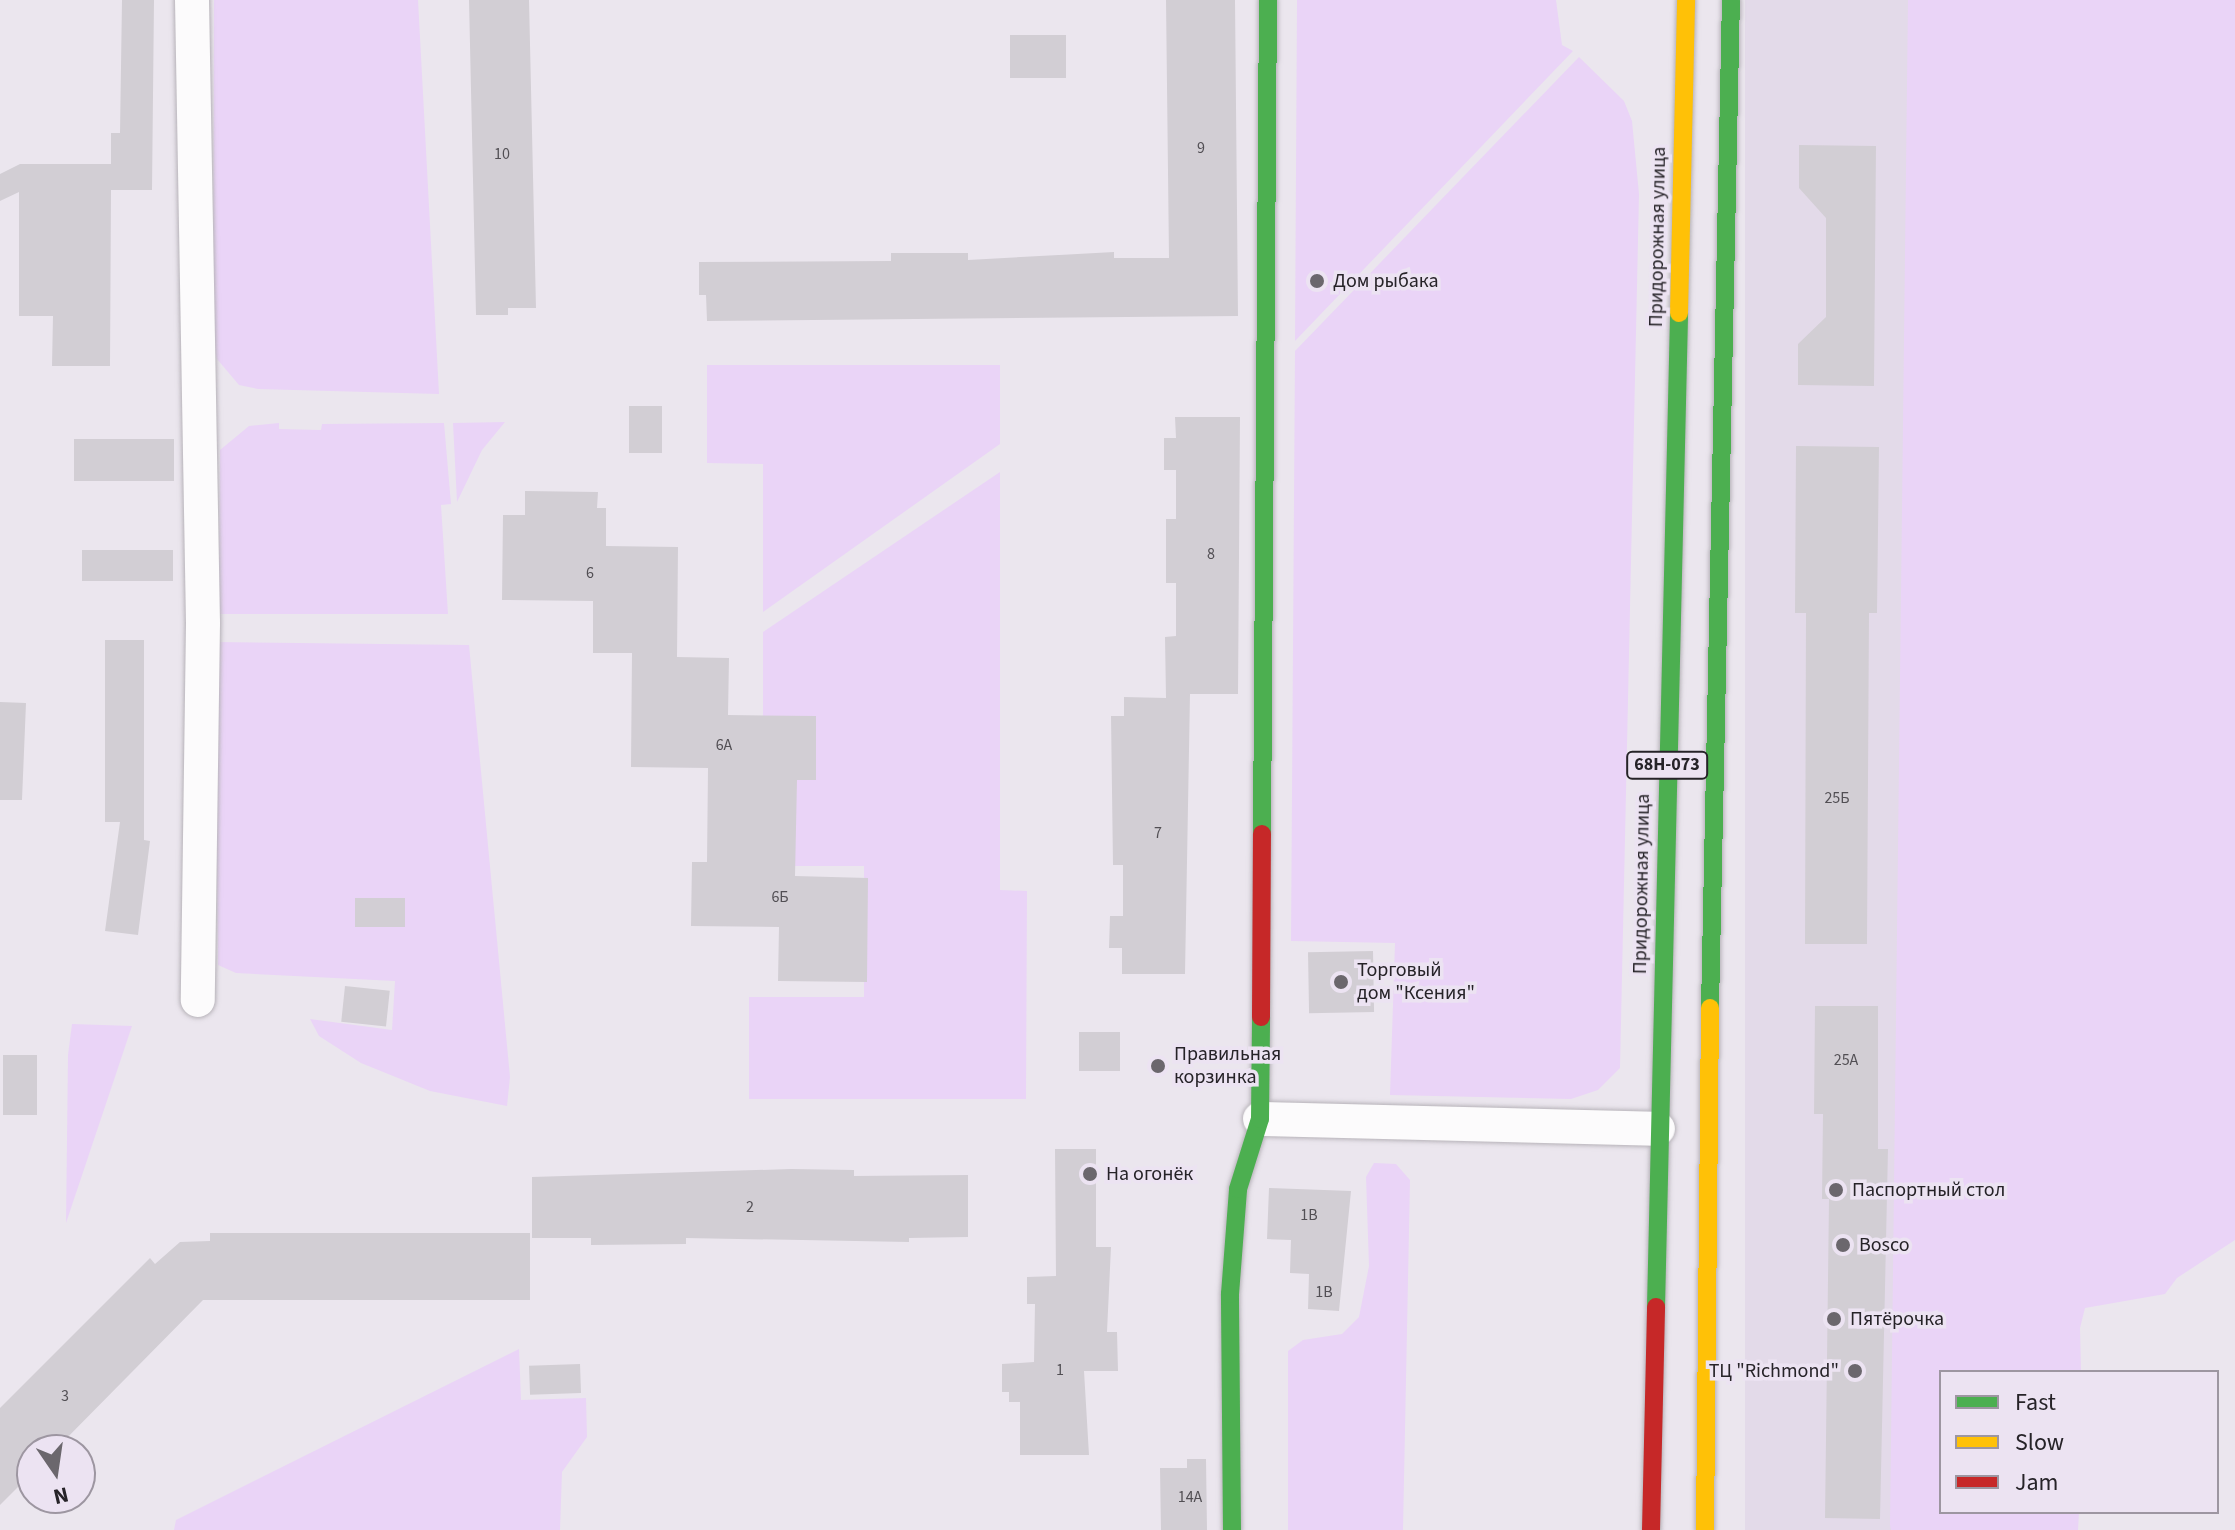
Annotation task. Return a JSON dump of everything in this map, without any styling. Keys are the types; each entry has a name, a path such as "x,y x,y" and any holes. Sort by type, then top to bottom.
{"main road":[{"path":"1232,1530 1230,1294 1238,1189 1260,1119 1268,0"},
{"name":"Придорожная улица","path":"1651,1530 1686,0"},
{"name":"68Н-073","path":"1705,1530 1707,1132 1731,0"}],"street":[{"path":"192,0 203,623 198,1000"},
{"path":"1260,1119 1658,1129"}],"shaded area":[{"path":"214,0 418,0 439,394 258,389 239,385 217,359 213,345"},
{"path":"1297,0 1556,0 1562,45 1573,51 1295,341"},
{"path":"1745,0 1908,0 1908,1530 1745,1530"},
{"path":"1908,0 2235,0 2235,1240 2177,1278 2165,1294 2085,1308 2080,1328 2081,1370 1939,1370 1939,1514 2079,1514 2078,1530 1891,1530"},
{"path":"1579,57 1624,101 1632,121 1639,194 1620,1068 1598,1090 1571,1099 1390,1095 1395,943 1291,941 1295,351"},
{"path":"707,365 1000,365 1000,444 763,612 763,464 707,463"},
{"path":"505,422 482,450 457,502 453,423"},
{"path":"279,423 279,429 321,430 322,424 444,423 451,504 441,505 448,614 219,614 220,450 249,426"},
{"path":"1000,472 1000,890 1027,891 1026,1099 749,1099 749,997 864,997 864,866 763,866 763,632"},
{"path":"214,642 469,645 510,1077 507,1106 430,1091 361,1063 319,1036 310,1019 392,1030 395,981 236,973 218,965"},
{"path":"72,1024 132,1026 66,1223 68,1055"},
{"path":"1374,1163 1396,1164 1410,1180 1403,1530 1288,1530 1288,1351 1303,1340 1342,1334 1359,1317 1369,1266 1366,1177"},
{"path":"519,1349 521,1400 586,1398 587,1437 562,1472 560,1530 174,1530 176,1520"}],"building":[{"path":"122,0 154,0 152,190 111,190 110,366 52,366 53,316 19,316 19,192 0,201 0,174 20,164 111,164 111,133 120,133"},
{"path":"469,0 529,0 536,308 508,308 508,315 476,315"},
{"path":"1166,0 1235,0 1238,316 707,321 706,295 699,295 699,262 891,261 891,253 968,253 968,260 1114,252 1114,258 1169,258"},
{"path":"1010,35 1066,35 1066,78 1010,78"},
{"path":"1799,145 1876,146 1874,386 1798,385 1798,344 1826,317 1826,218 1799,188"},
{"path":"629,406 662,406 662,453 629,453"},
{"path":"1175,417 1240,417 1238,694 1190,694 1185,974 1122,974 1122,948 1109,948 1110,916 1123,916 1123,865 1113,865 1111,716 1124,716 1124,697 1166,698 1165,637 1176,636 1176,583 1166,583 1166,519 1176,519 1176,470 1164,470 1164,438 1176,438"},
{"path":"74,439 174,439 174,481 74,481"},
{"path":"1796,446 1879,447 1877,613 1869,613 1867,944 1805,944 1806,613 1795,613"},
{"path":"525,491 598,492 597,508 606,508 606,546 678,547 677,657 729,658 728,715 816,716 816,780 797,780 795,876 868,878 867,982 778,981 779,927 691,926 692,862 707,862 708,768 631,767 632,653 593,653 593,601 502,600 503,515 525,515"},
{"path":"82,550 173,550 173,581 82,581"},
{"path":"105,640 144,640 144,840 150,841 138,935 105,931 120,822 105,822"},
{"path":"0,702 26,703 22,800 0,800"},
{"path":"355,898 405,898 405,927 355,927"},
{"name":"Торговый дом \"Ксения\"","path":"1373,951 1374,1012 1309,1013 1308,952"},
{"path":"345,986 390,991 386,1027 341,1022"},
{"path":"1815,1006 1878,1006 1878,1149 1888,1149 1880,1519 1825,1518 1829,1199 1822,1199 1823,1114 1814,1114"},
{"path":"1079,1032 1120,1032 1120,1071 1079,1071"},
{"path":"3,1055 37,1055 37,1115 3,1115"},
{"path":"1055,1149 1096,1149 1096,1247 1111,1247 1107,1332 1117,1332 1118,1371 1084,1371 1089,1455 1020,1455 1020,1402 1009,1402 1009,1392 1002,1392 1002,1364 1034,1362 1035,1304 1027,1304 1027,1277 1056,1276"},
{"path":"854,1170 854,1176 968,1175 968,1237 909,1238 909,1242 686,1238 686,1244 591,1245 591,1238 532,1238 532,1177"},
{"path":"1269,1188 1351,1191 1339,1311 1308,1309 1309,1274 1290,1273 1291,1240 1267,1239"},
{"path":"210,1233 530,1233 530,1300 203,1300 71,1434 16,1434 16,1489 0,1505 0,1408 150,1258 155,1264 180,1242 210,1241"},
{"path":"580,1364 581,1393 530,1395 529,1366"},
{"path":"1187,1459 1206,1459 1207,1530 1161,1530 1160,1468 1187,1468"}],"traffic: fast":[{"path":"1262,834 1268,0"},
{"path":"1710,1008 1731,0"},
{"path":"1656,1307 1679,313"},
{"path":"1232,1530 1230,1294 1238,1189 1260,1119 1261,1017"}],"traffic: slow":[{"path":"1679,313 1686,0"},
{"path":"1705,1530 1710,1008"}],"traffic: jam":[{"path":"1261,1017 1262,834"},
{"path":"1651,1530 1656,1307"}],"place":[{"name":"Дом рыбака","path":"1317,281"},
{"name":"Торговый дом \"Ксения\"","path":"1341,982"},
{"name":"Правильная корзинка","path":"1158,1066"},
{"name":"На огонёк","path":"1090,1174"},
{"name":"Паспортный стол","path":"1836,1190"},
{"name":"Bosco","path":"1843,1245"},
{"name":"Пятёрочка","path":"1834,1319"},
{"name":"ТЦ \"Richmond\"","path":"1855,1371"}]}
